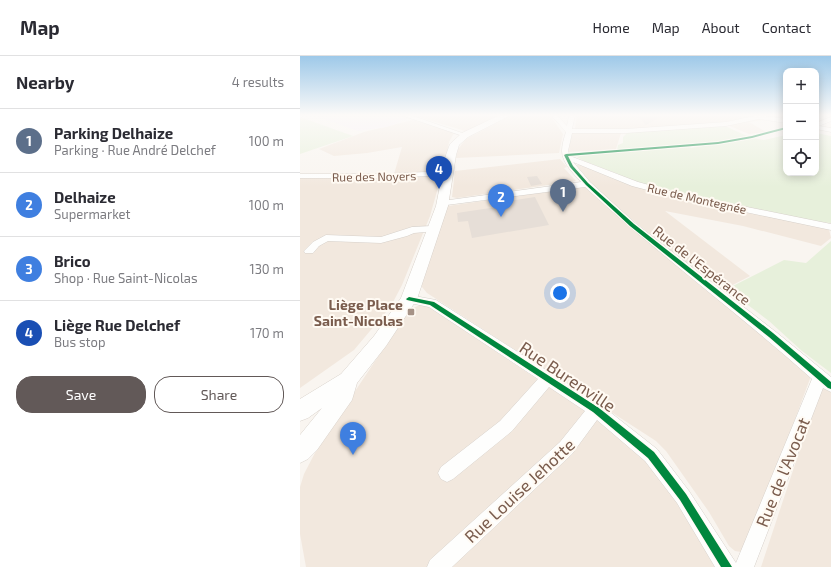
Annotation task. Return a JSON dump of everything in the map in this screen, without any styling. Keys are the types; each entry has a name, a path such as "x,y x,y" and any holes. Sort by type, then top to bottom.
{"street":[{"path":"300,411 330,390 348,380 380,341 409,299 442,204 450,158 455,144 461,139"},
{"path":"567,139 565,150 567,157"},
{"name":"Rue de l'Espérance","path":"567,157 571,166 587,184 632,225 811,367 825,382"},
{"name":"Rue de Montegnée","path":"567,157 635,184 831,227"},
{"name":"Rue des Noyers","path":"300,176 382,176 448,172"},
{"path":"442,204 587,184"},
{"path":"309,251 316,244 326,238 381,240 404,234 412,230 433,229"},
{"name":"Rue Burenville","path":"409,299 432,303 596,410 652,455 683,497 727,567"},
{"path":"447,473 506,426 547,379"},
{"path":"300,451 309,442 345,394 348,380"},
{"name":"Rue de l'Avocat","path":"744,567 825,382"},
{"name":"Rue Louise Jehotte","path":"437,567 566,448 596,410"}],"shaded area":[{"path":"346,139 451,139 444,171 394,174 402,147 367,153 334,156 319,149"},
{"path":"466,139 562,139 559,153 456,158 458,149"},
{"path":"571,139 619,139 616,149 569,152"},
{"path":"560,159 567,167 564,168 576,181 457,198 452,197 455,171"},
{"path":"576,165 581,165 622,181 828,225 831,238 821,246 743,226 665,211 750,276 721,291 609,201 592,185"},
{"path":"439,175 441,177 430,216 402,285 391,306 354,350 300,388 300,177"},
{"path":"580,187 586,188 811,376 748,546 741,552 735,551 729,546 709,512 666,451 656,441 427,293 422,287 422,282 448,206"},
{"path":"420,305 429,307 585,411 565,441 427,567 306,567 300,534 300,487 304,474 318,447 407,313 411,309"},
{"path":"824,387 831,390 831,567 761,567 820,389"},
{"path":"599,420 650,457 718,567 450,567 595,421"}],"green space":[{"path":"300,139 345,139 300,154"},
{"path":"623,139 732,139 710,143 617,151 618,145 623,143"},
{"path":"747,139 783,139 783,176 819,176 819,139 831,139 831,223 818,222 648,185 620,177 618,174 577,157 584,155 691,148"},
{"path":"831,241 831,373 802,351 769,321 727,289 784,260 806,263"}],"building":[{"path":"537,176 542,184 531,186 527,177"},
{"path":"535,197 549,225 472,238 468,221 458,222 457,213 510,205 509,201"}],"cycle path":[{"path":"566,155 718,143 742,139"},
{"path":"566,155 571,166 587,184 632,225 771,335 831,386"},
{"path":"409,299 432,303 596,410 651,455 683,497 727,567"}],"place":[{"name":"Liège Rue Delchef","path":"439,189"},
{"name":"Parking Delhaize","path":"563,212"},
{"name":"Delhaize","path":"501,217"},
{"name":"Liège Place Saint-Nicolas","path":"411,312"},
{"name":"Brico","path":"353,455"}]}
